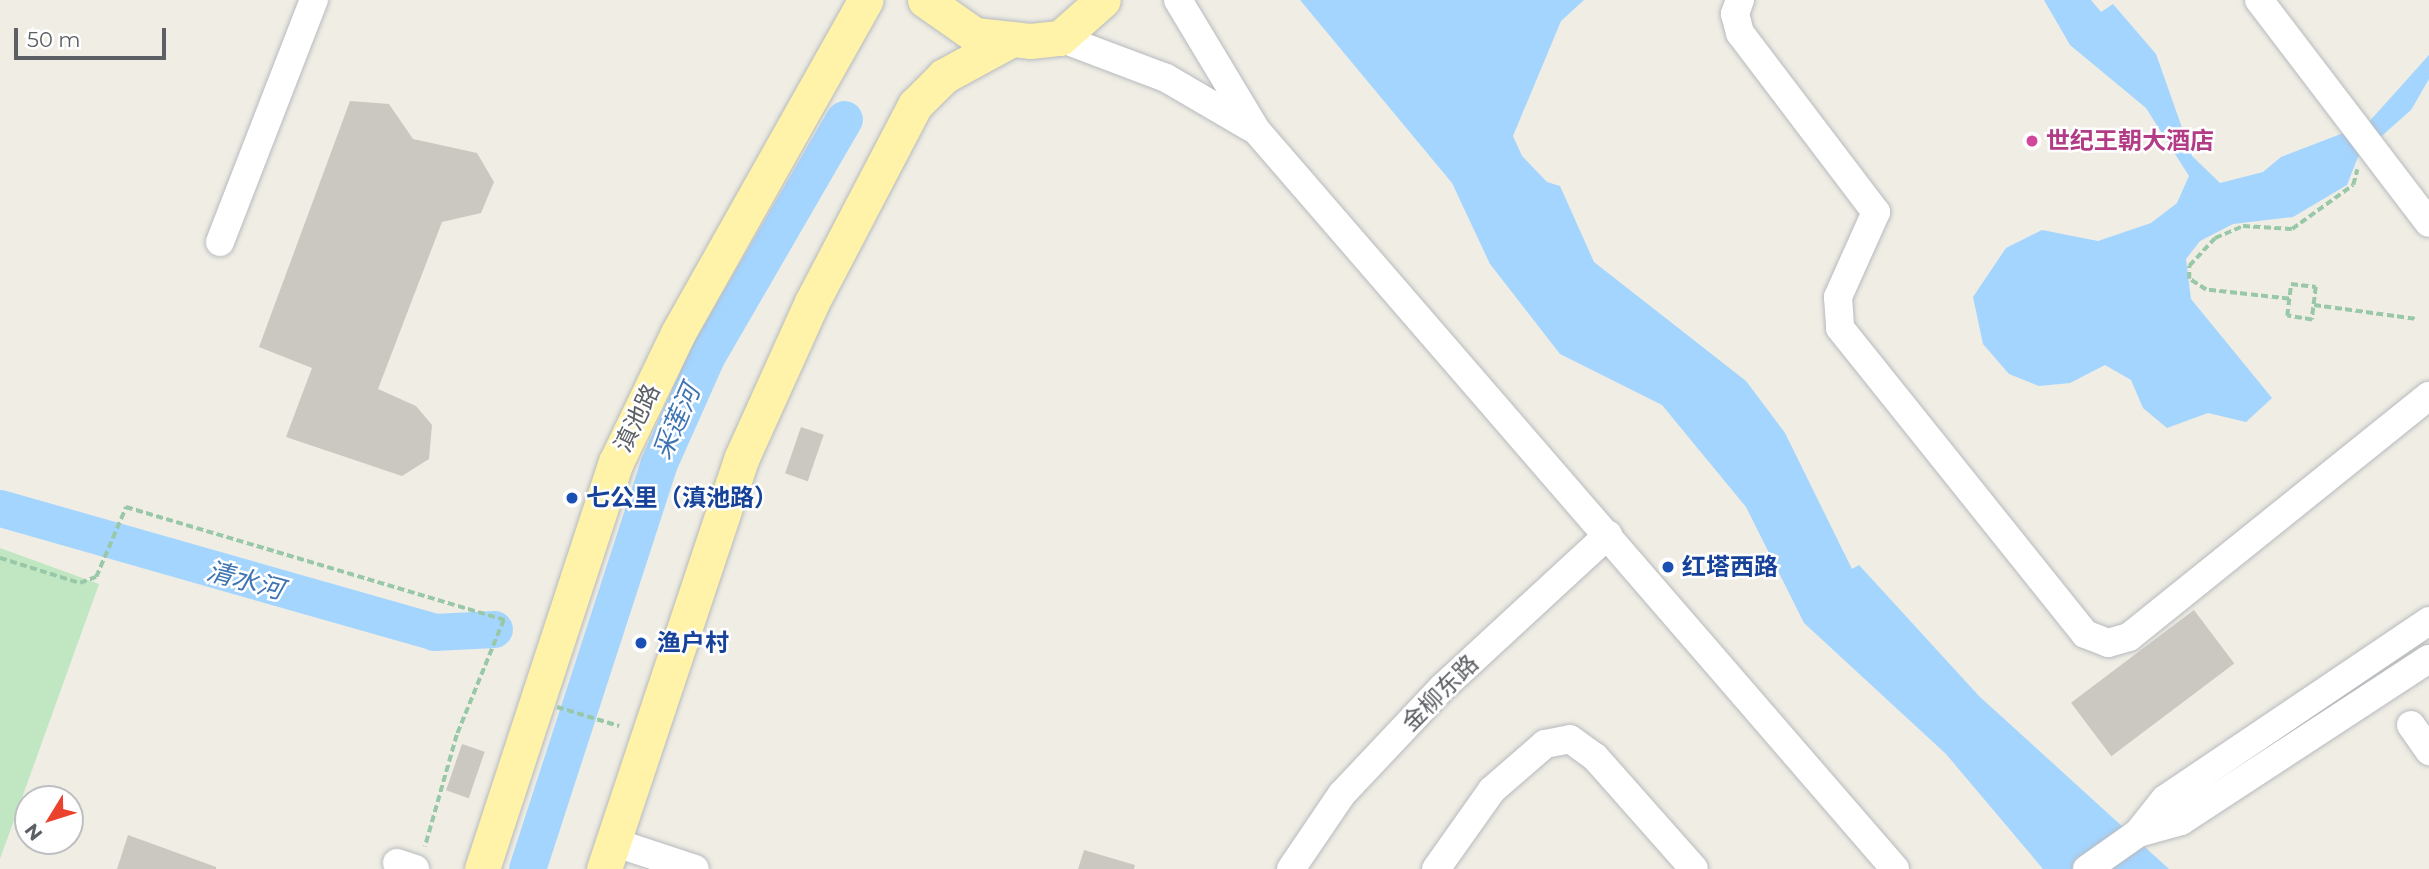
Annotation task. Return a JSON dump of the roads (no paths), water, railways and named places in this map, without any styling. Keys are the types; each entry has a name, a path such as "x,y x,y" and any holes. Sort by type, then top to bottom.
{"main road":[{"name":"滇池路","path":"482,869 616,462 678,333 866,0"},
{"path":"925,0 975,35 1012,39 1060,38 1103,0"},
{"path":"609,855 742,457 812,302 915,105 944,76 1012,39"}],"street":[{"path":"220,242 314,0"},
{"path":"1178,0 1256,130 1895,869"},
{"path":"1740,0 1735,14 1740,33 1876,212 1838,297 1840,328 2085,634 2108,643 2129,637 2429,396"},
{"path":"2259,0 2429,223"},
{"path":"1060,38 1166,78 1256,130"},
{"name":"金柳东路","path":"1291,869 1342,794 1442,688 1608,535"},
{"path":"2087,869 2138,833 2165,800 2429,621"},
{"path":"2138,833 2181,821 2429,659"},
{"path":"2411,725 2429,751"},
{"path":"1436,869 1492,790 1545,744 1570,739 1595,757 1694,869"},
{"path":"609,855 695,869"}],"water":[{"path":"1300,0 1584,0 1561,21 1513,136 1522,156 1547,182 1560,186 1594,262 1746,381 1785,433 1852,569 1859,565 1979,696 2169,869 2043,869 1946,754 1804,623 1746,507 1662,405 1560,354 1490,264 1452,183"},
{"path":"2044,0 2091,0 2101,12 2113,4 2156,54 2192,156 2220,183 2263,172 2281,157 2367,124 2429,55 2429,79 2411,110 2358,157 2347,185 2293,217 2233,224 2200,241 2186,259 2191,299 2272,398 2246,422 2208,413 2167,428 2143,408 2131,380 2105,365 2070,383 2039,386 2009,374 1983,344 1973,297 2006,248 2042,230 2098,241 2151,223 2177,203 2189,176 2146,108 2070,45"}],"waterway":[{"name":"采莲河","path":"527,869 658,465 706,357 844,119"},
{"name":"清水河","path":"0,508 434,632 494,629"}],"place":[{"name":"世纪王朝大酒店","path":"2032,141"},
{"name":"七公里（滇池路）","path":"572,498"},
{"name":"红塔西路","path":"1668,567"},
{"name":"渔户村","path":"641,643"}]}
